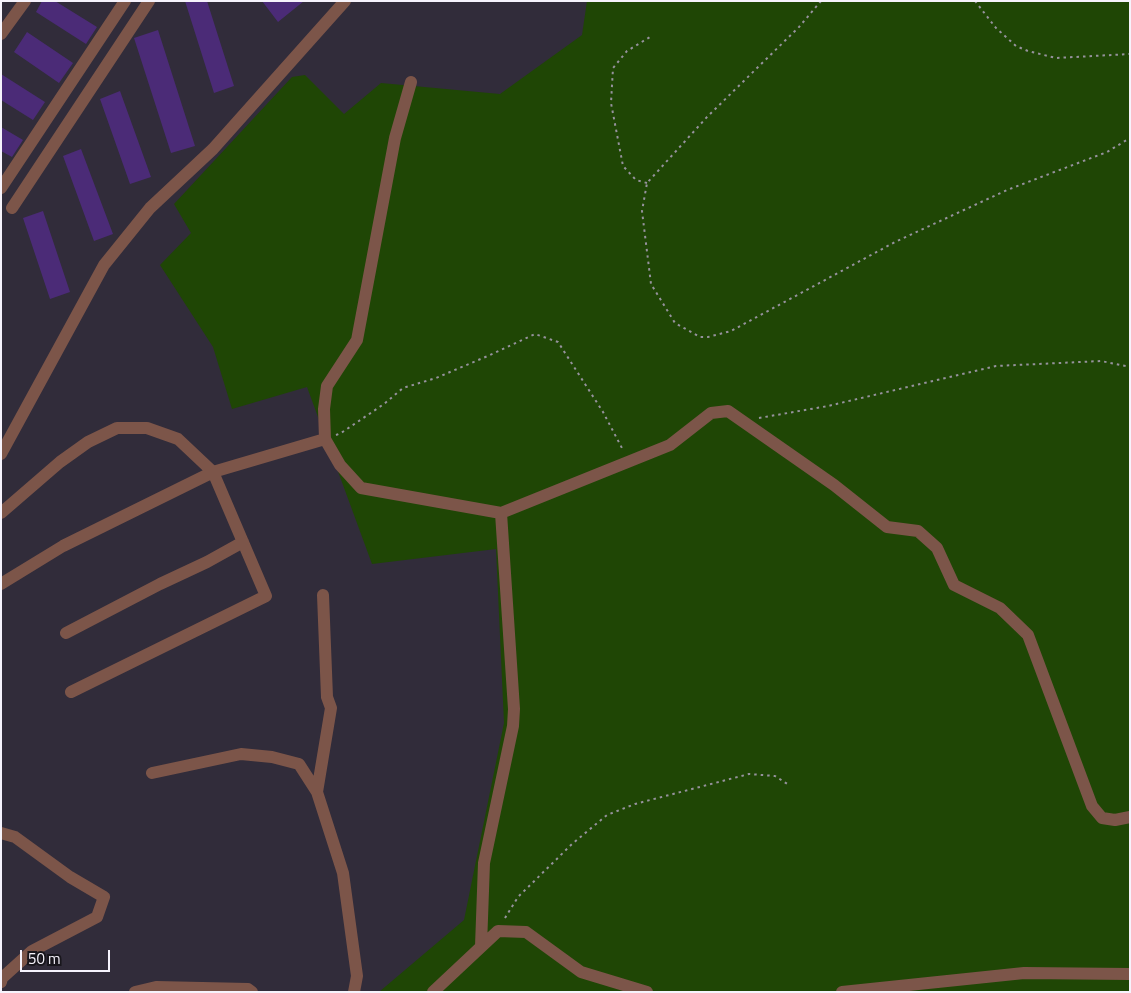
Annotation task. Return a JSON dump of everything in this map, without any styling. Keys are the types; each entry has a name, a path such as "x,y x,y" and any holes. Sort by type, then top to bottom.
{"street":[{"path":"1,34 25,1"},
{"path":"1,188 125,1"},
{"path":"12,208 149,1"},
{"path":"1,454 104,265 150,208 212,149 345,1"},
{"path":"411,82 395,138 357,340 327,386 324,409 325,439 340,465 361,488 501,513 670,445 711,413 728,411 834,485 887,526 918,531 937,548 954,584 1000,608 1028,634 1092,806 1102,818 1115,820 1130,817"},
{"path":"1,512 60,462 88,442 118,428 148,428 178,439 213,472 266,596 71,692"},
{"path":"1,584 63,546 213,472 325,439"},
{"path":"481,946 484,863 513,726 514,709 501,513"},
{"path":"66,633 243,542"},
{"path":"317,792 331,708 327,697 323,595"},
{"path":"152,772 241,754 272,756 299,764 317,792 343,873 357,976 354,992"},
{"path":"1,833 15,837 70,877 104,896 97,917 32,951 2,978 1,982"},
{"path":"433,992 498,931 526,932 581,972 647,992"},
{"path":"842,992 1024,973 1130,974"},
{"path":"135,992 156,987 248,989 252,992"}],"path":[{"path":"821,1 798,27 706,117 647,182 642,211 651,284 675,323 700,337 708,337 731,331 896,242 1007,190 1108,152 1130,138"},
{"path":"976,1 996,28 1016,46 1028,52 1056,58 1130,54"},
{"path":"647,182 636,180 623,166 610,103 613,68 627,51 650,37"},
{"path":"325,439 341,432 384,404 403,388 436,378 535,334 558,342 603,412 629,461"},
{"path":"742,420 828,406 996,366 1101,361 1130,367"},
{"path":"498,931 518,897 572,844 607,815 635,804 749,774 775,776 789,785"}],"green space":[{"path":"587,1 1130,1 1130,992 379,992 464,920 504,723 496,549 372,564 307,387 232,409 213,347 160,265 191,233 174,204 292,77 305,75 344,114 381,83 500,94 582,35"}],"building":[{"path":"42,1 55,1 97,27 86,44 36,12"},
{"path":"185,1 207,1 234,86 214,93"},
{"path":"262,1 304,1 278,22"},
{"path":"158,30 195,146 171,153 134,38"},
{"path":"27,32 73,63 59,83 14,52"},
{"path":"1,74 45,102 33,120 1,100"},
{"path":"120,91 151,177 130,184 100,99"},
{"path":"1,127 23,140 12,157 1,151"},
{"path":"81,149 113,234 94,241 63,156"},
{"path":"43,211 70,292 50,299 23,218"}]}
